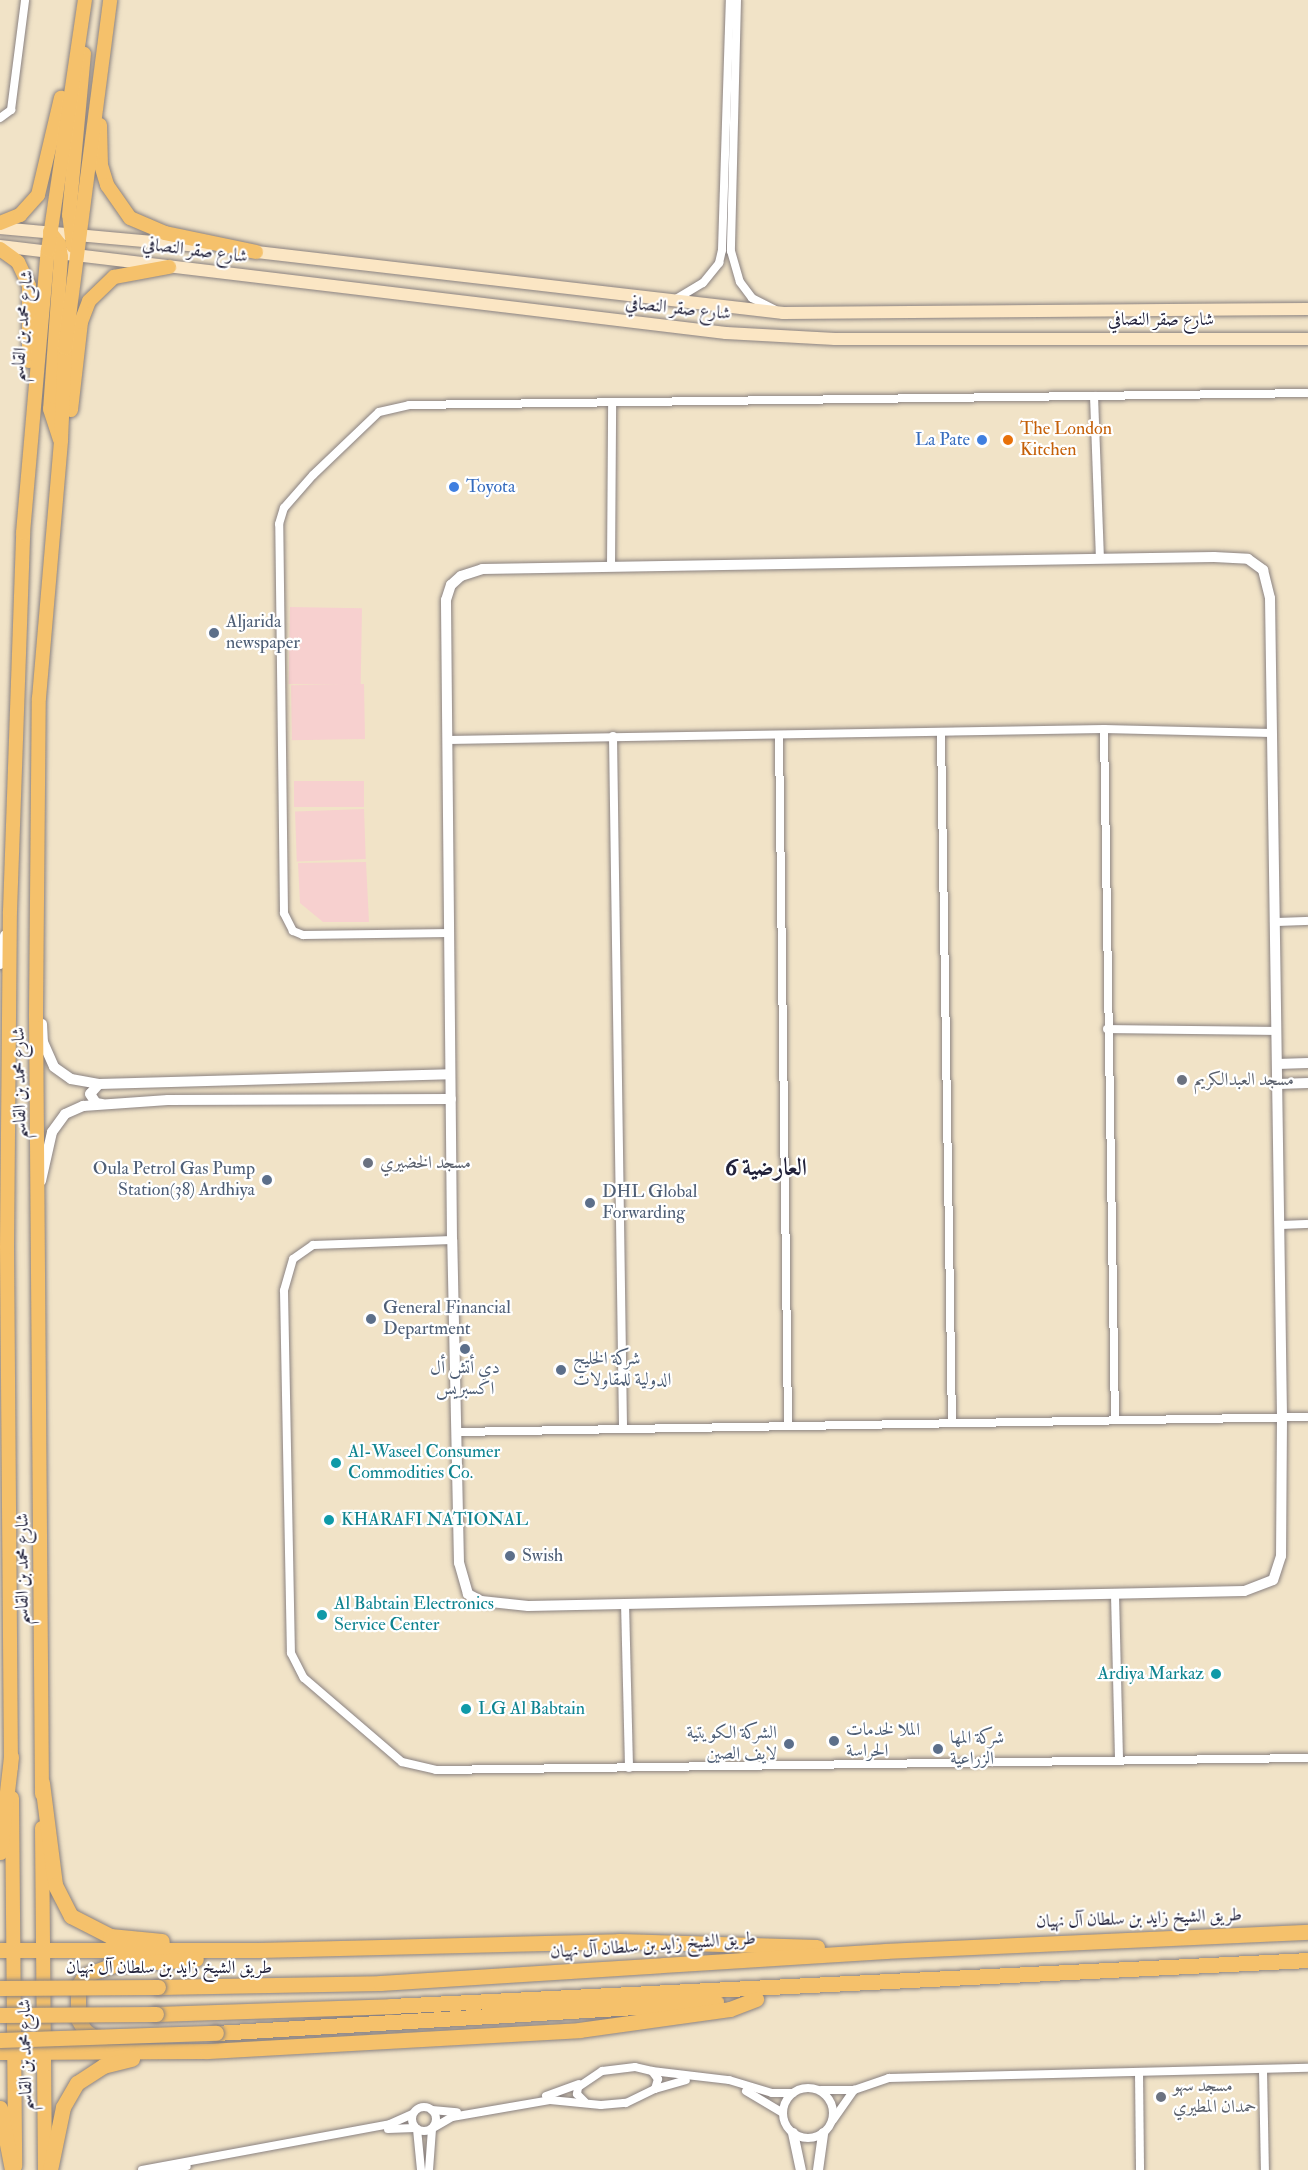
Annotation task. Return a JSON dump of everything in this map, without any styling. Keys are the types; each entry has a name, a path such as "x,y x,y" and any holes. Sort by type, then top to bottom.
{"highway":[{"path":"0,1852 11,1758"},
{"path":"42,1783 54,1885 71,1916 110,1936 258,1950"},
{"name":"طريق الشيخ زايد بن سلطان آل نهيان","path":"0,1989 380,1983 886,1951 1308,1932"},
{"path":"7,1950 258,1950 619,1941 886,1951"},
{"path":"135,2052 110,2046 85,2031 75,2006 78,1986 85,1975 114,1965 258,1950"},
{"path":"0,2015 156,2014 1304,1961"},
{"path":"8,2052 207,2051 601,2028 737,2007 800,1985"},
{"path":"0,2040 216,2034 756,1999"},
{"path":"50,2170 63,2108 77,2083 89,2073 118,2062 207,2051"},
{"path":"0,2108 14,2170"}],"main road":[{"path":"61,440 50,409 54,251 50,232 85,0"},
{"path":"74,234 110,0"},
{"path":"76,254 74,234 84,54 80,31"},
{"path":"105,36 100,158 106,185 116,203 130,218 150,229 256,252"},
{"path":"0,223 20,215 38,195 59,105 72,78"},
{"name":"شارع صقر النصافي","path":"0,228 256,252 667,302 783,313 1308,309"},
{"path":"0,248 18,262 30,286 31,424"},
{"name":"شارع صقر النصافي","path":"0,248 54,251 169,267 777,336 1308,339"},
{"name":"شارع محمد بن القاسم","path":"14,2170 8,2052 7,1950 11,1758 7,1362 10,911 22,533 31,424 54,251"},
{"name":"شارع محمد بن القاسم","path":"45,2170 36,812 39,698 61,440 65,348 76,254"},
{"path":"61,440 69,420 81,322 88,301 114,278 169,267"},
{"path":"22,533 29,568 21,699 28,706 39,698"}],"street":[{"path":"0,118 11,110 25,0"},
{"path":"667,302 703,284 719,263 722,250 729,0"},
{"path":"737,0 731,251 736,272 752,297 783,313"},
{"path":"450,933 303,935 293,931 284,913 279,524 284,508 313,475 379,412 409,405 1308,393"},
{"path":"1094,396 1100,559"},
{"path":"611,567 612,404"},
{"path":"1100,559 1248,559 1263,570 1270,598 1282,1417 1281,1556 1273,1580 1244,1592 625,1604 517,1605 481,1601 468,1594 459,1563 452,1240 446,600 451,585 461,576 482,569 611,567 1100,559"},
{"path":"448,740 1104,729 1271,732"},
{"path":"1104,729 1115,1420"},
{"path":"940,733 952,1423"},
{"path":"613,736 623,1429"},
{"path":"778,736 788,1426"},
{"path":"36,812 43,1042 61,1074 99,1084 450,1074"},
{"path":"0,964 10,911"},
{"path":"1274,922 1308,921"},
{"path":"1107,1029 1276,1031"},
{"path":"1277,1064 1308,1063"},
{"path":"1278,1084 1308,1083"},
{"path":"99,1084 90,1094 96,1103 102,1104"},
{"path":"40,1184 59,1120 73,1109 102,1104 168,1100 451,1099"},
{"path":"1279,1225 1308,1224"},
{"path":"452,1240 313,1245 292,1259 286,1274 288,1528 293,1663 304,1678 378,1743 411,1766 436,1770 1308,1758"},
{"path":"0,1312 7,1362"},
{"path":"457,1432 1308,1417"},
{"path":"1115,1595 1119,1761"},
{"path":"625,1604 629,1768"},
{"path":"142,2170 390,2124 412,2114 421,2107 432,2110 462,2111 549,2095 618,2067 729,2080 772,2093 793,2093 806,2088 854,2090 889,2078 1308,2068"},
{"path":"1263,2070 1265,2170"},
{"path":"652,2071 658,2079 655,2089"},
{"path":"1139,2072 1140,2170"},
{"path":"167,2170 391,2128 432,2128 452,2117 539,2102 618,2104 685,2080 715,2082 747,2091 783,2114 793,2133 801,2170"},
{"path":"580,2084 577,2094 585,2102"},
{"path":"819,2090 830,2099 833,2120"},
{"path":"818,2170 823,2133 854,2090"},
{"path":"783,2114 793,2093"},
{"path":"429,2170 432,2128 436,2121 432,2110"},
{"path":"412,2114 421,2170"},
{"path":"793,2133 808,2138 823,2133"}],"shaded area":[{"path":"290,607 362,608 361,685 289,684"},
{"path":"364,684 365,739 292,740 291,685"},
{"path":"294,781 364,781 364,807 294,807"},
{"path":"364,809 366,859 297,861 295,811"},
{"path":"366,862 369,922 323,922 300,903 298,863"}],"place":[{"name":"La Pate","path":"982,440"},
{"name":"The London Kitchen","path":"1008,440"},
{"name":"Toyota","path":"454,487"},
{"name":"Aljarida newspaper","path":"214,633"},
{"name":"مسجد العبدالكريم","path":"1182,1080"},
{"name":"مسجد الخضيري","path":"368,1163"},
{"name":"Oula Petrol Gas Pump Station(38) Ardhiya","path":"267,1180"},
{"name":"DHL Global Forwarding","path":"590,1203"},
{"name":"General Financial Department","path":"371,1319"},
{"name":"دي أتش أل اكسبريس","path":"465,1349"},
{"name":"شركة الخليج الدولية للمقاولات","path":"561,1370"},
{"name":"Al-Waseel Consumer Commodities Co.","path":"336,1463"},
{"name":"KHARAFI NATIONAL","path":"329,1520"},
{"name":"Swish","path":"510,1556"},
{"name":"Al Babtain Electronics Service Center","path":"322,1615"},
{"name":"Ardiya Markaz","path":"1216,1674"},
{"name":"LG Al Babtain","path":"466,1709"},
{"name":"الملا لخدمات الحراسة","path":"834,1741"},
{"name":"الشركة الكويتية لايف الصين","path":"789,1744"},
{"name":"شركة المها الزراعية","path":"938,1749"},
{"name":"مسجد سهو حمدان المطيري","path":"1161,2097"}],"district":[{"name":"العارضية 6","path":"766,1168"}]}
